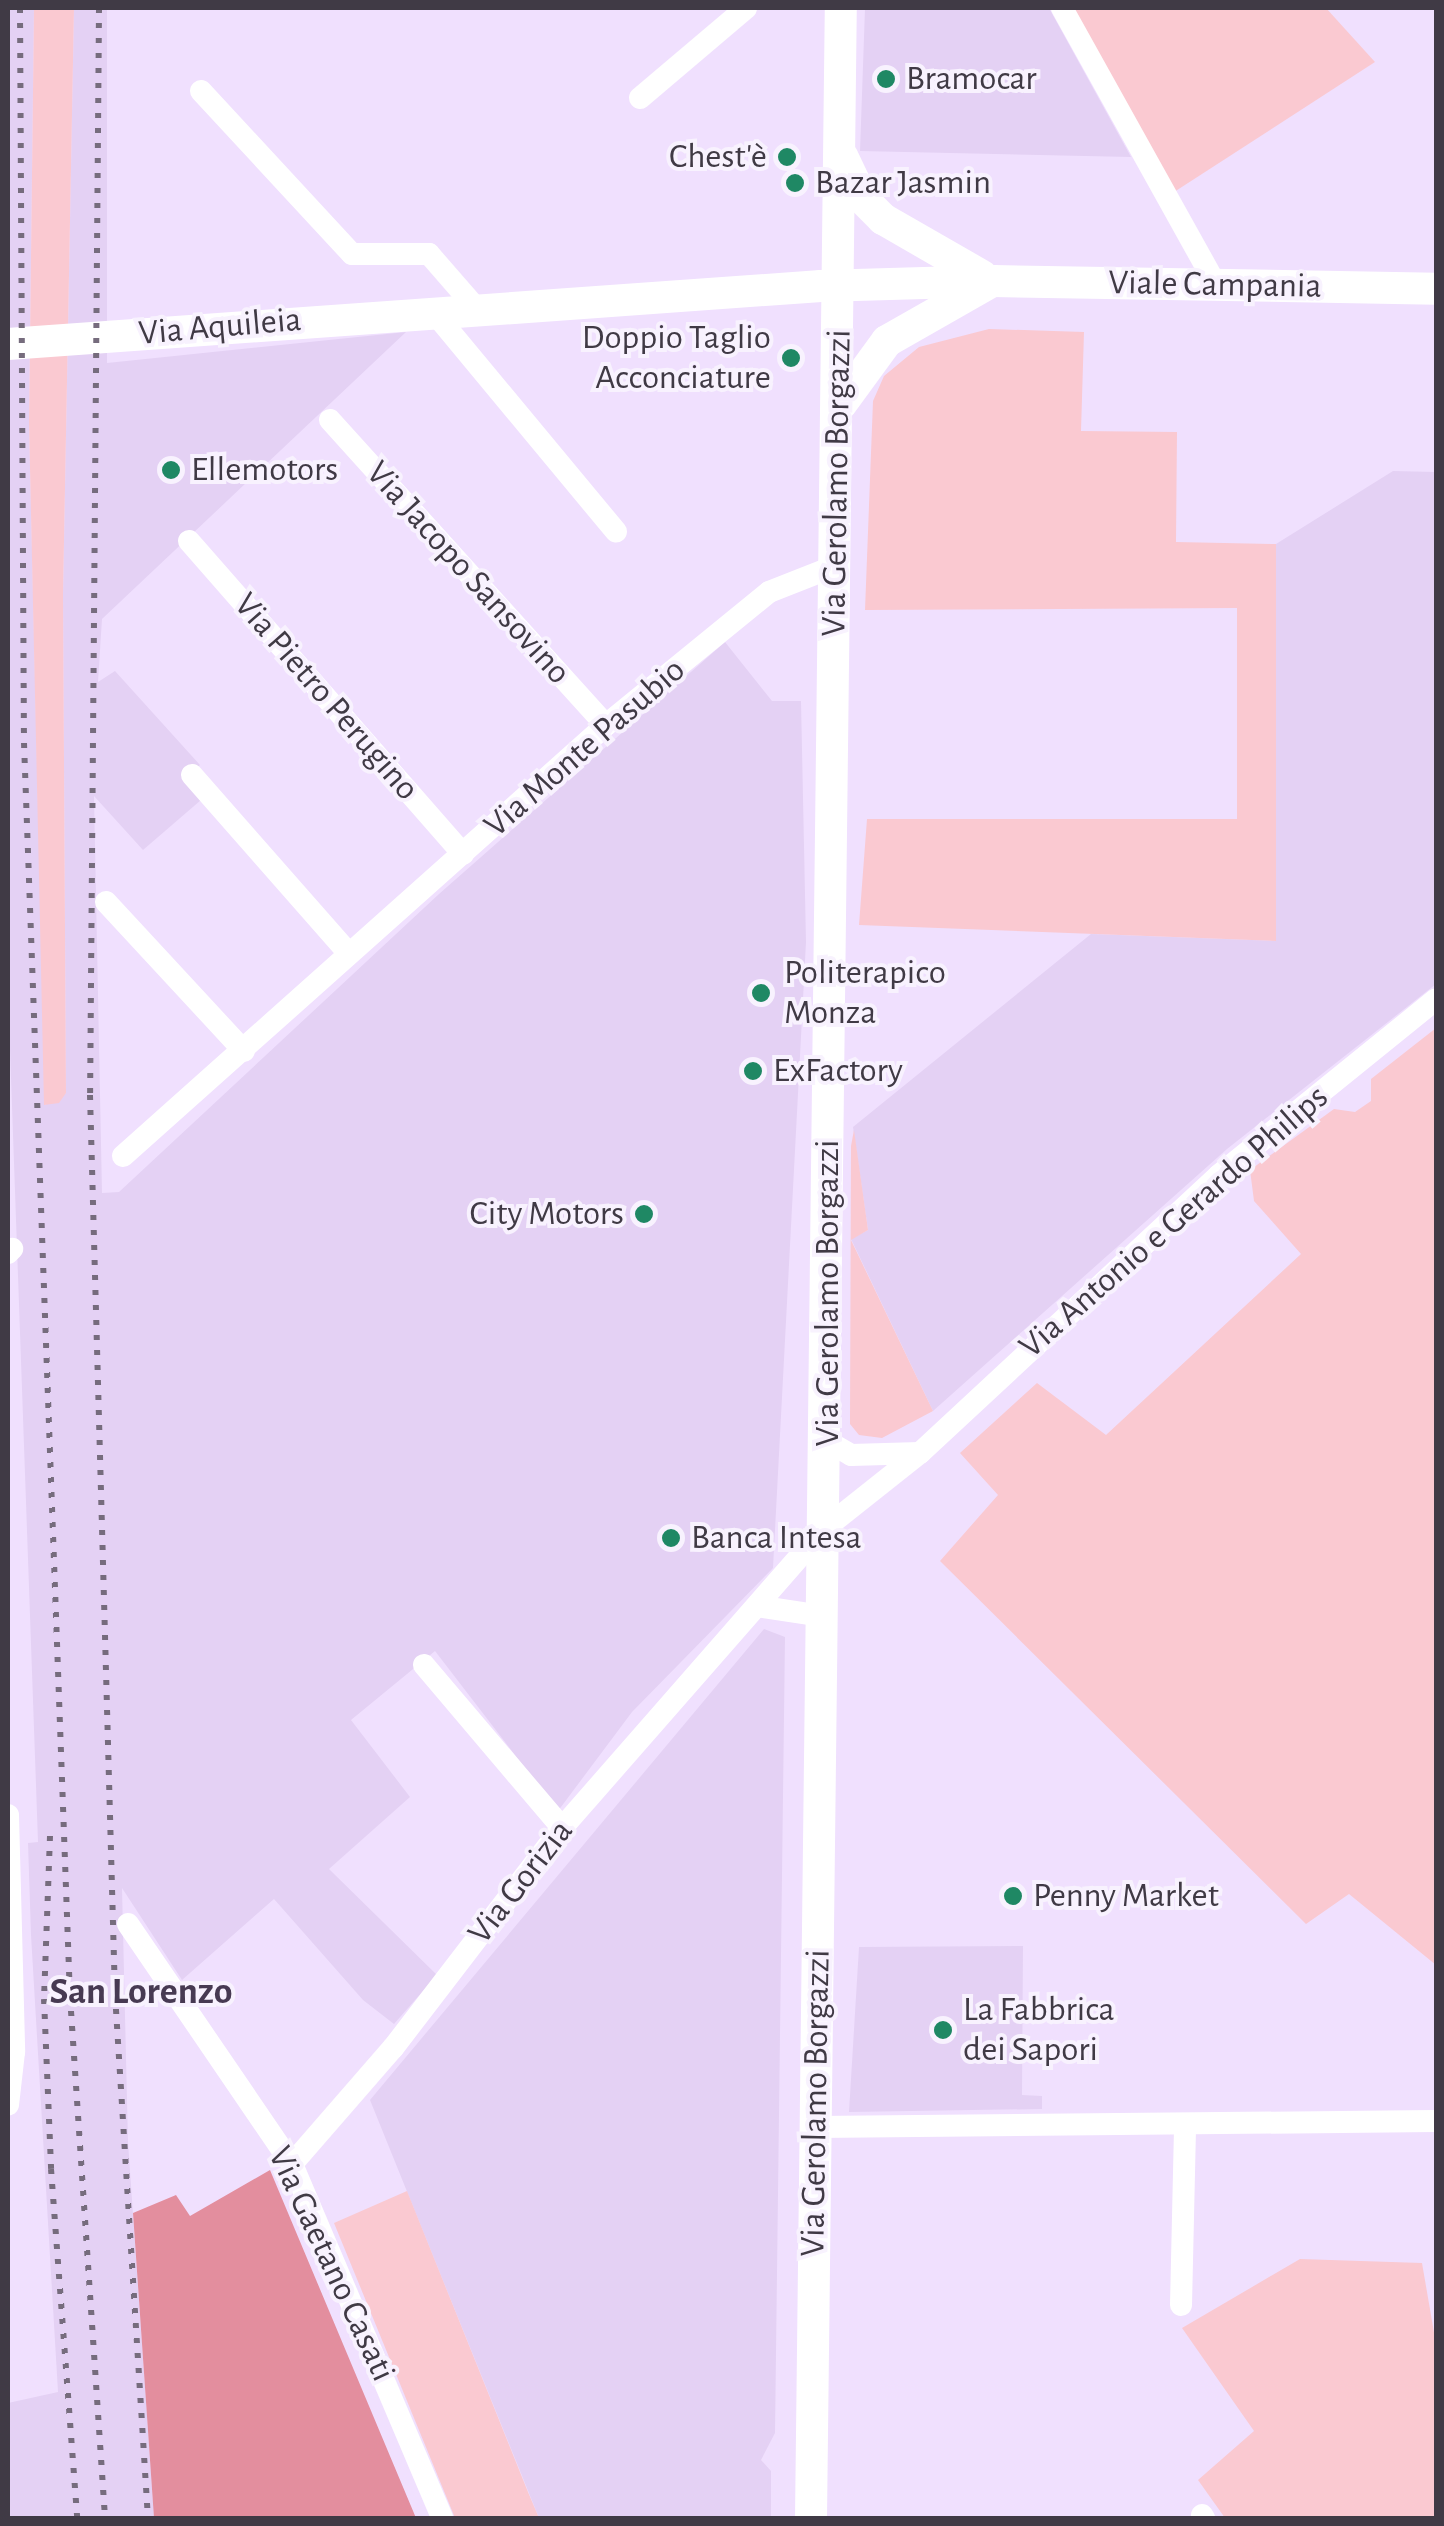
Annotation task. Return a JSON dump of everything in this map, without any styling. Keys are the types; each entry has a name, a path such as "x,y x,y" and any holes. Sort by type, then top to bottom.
{"main road":[{"name":"Via Gerolamo Borgazzi","path":"811,2518 835,566 841,404 841,8"},
{"name":"Viale Campania","path":"840,152 862,198 882,220 942,258 993,281"},
{"name":"Viale Campania","path":"840,286 993,281 1436,289"},
{"path":"841,404 887,341 993,281"},
{"name":"Via Aquileia","path":"8,344 432,310 840,286"}],"street":[{"path":"640,98 746,8"},
{"path":"1062,8 1216,285"},
{"path":"202,91 352,254 428,254 476,308"},
{"path":"432,310 616,532"},
{"name":"Via Jacopo Sansovino","path":"330,420 606,726"},
{"name":"Via Pietro Perugino","path":"189,541 463,854"},
{"name":"Via Monte Pasubio","path":"123,1156 606,726 770,592 835,566"},
{"path":"192,775 349,954"},
{"path":"106,902 244,1051"},
{"name":"Via Antonio e Gerardo Philips","path":"824,1529 920,1453 1219,1175 1436,999"},
{"path":"827,1441 851,1455 920,1453"},
{"name":"Via Gorizia","path":"292,2164 393,2048 562,1828 824,1529"},
{"path":"756,1606 822,1616"},
{"path":"424,1665 562,1828"},
{"path":"8,1818 14,2082 8,2105"},
{"name":"Via Gaetano Casati","path":"128,1924 292,2164 442,2518"},
{"path":"816,2127 1436,2122"},
{"path":"1181,2305 1185,2124"}],"shaded area":[{"path":"8,8 34,8 29,423 45,1105 66,1093 63,595 74,8 107,8 107,363 406,332 102,619 98,682 115,671 200,765 184,779 201,800 143,850 94,796 102,1193 119,1192 439,894 725,642 772,701 801,701 806,942 773,1568 632,1712 558,1811 435,1651 351,1720 410,1797 329,1869 437,1975 394,2024 363,2000 274,1899 182,1980 122,1888 128,2142 154,2518 8,2518 8,2403 58,2392 31,1935 28,1843 38,1842 8,993"},
{"path":"34,8 74,8 63,595 66,1093 59,1103 44,1105 29,423"},
{"path":"865,8 1049,8 1131,157 860,151"},
{"path":"1069,8 1326,8 1375,62 1171,194"},
{"path":"989,329 1084,332 1081,431 1177,432 1176,542 1276,544 1276,941 859,925 867,819 1237,819 1237,608 865,610 873,401 884,376 919,347"},
{"path":"1393,471 1436,472 1436,984 1227,1149 933,1411 851,1239 868,1230 853,1127 1091,934 1276,941 1276,544"},
{"path":"1436,1028 1436,1965 1349,1894 1306,1924 940,1561 998,1495 960,1453 1037,1383 1106,1435 1301,1254 1254,1201 1250,1170 1334,1109 1355,1112 1371,1101 1371,1079"},
{"path":"854,1130 868,1230 851,1240 933,1411 882,1438 859,1435 850,1424 851,1146"},
{"path":"764,1629 785,1637 775,2433 761,2460 771,2471 771,2518 539,2518 370,2100"},
{"path":"1023,1946 1022,2095 1042,2096 1042,2109 849,2112 859,1947"},
{"path":"270,2170 416,2518 154,2518 133,2213 176,2195 190,2216"},
{"path":"407,2191 539,2518 455,2518 334,2223"},
{"path":"1300,2259 1422,2263 1436,2344 1434,2518 1225,2518 1198,2480 1254,2431 1182,2328"}],"railway":[{"path":"20,8 24,743 70,1996 105,2518"},
{"path":"99,8 90,1095 115,1994 148,2518"},
{"path":"50,1836 44,1999 51,2169 77,2518"}],"place":[{"name":"Bramocar","path":"886,79"},
{"name":"Chest'è","path":"787,157"},
{"name":"Bazar Jasmin","path":"795,183"},
{"name":"Doppio Taglio Acconciature","path":"791,358"},
{"name":"Ellemotors","path":"171,470"},
{"name":"Politerapico Monza","path":"761,993"},
{"name":"ExFactory","path":"753,1071"},
{"name":"City Motors","path":"644,1214"},
{"name":"Banca Intesa","path":"671,1538"},
{"name":"Penny Market","path":"1013,1896"},
{"name":"La Fabbrica dei Sapori","path":"943,2030"}],"district":[{"name":"San Lorenzo","path":"141,1993"}]}
